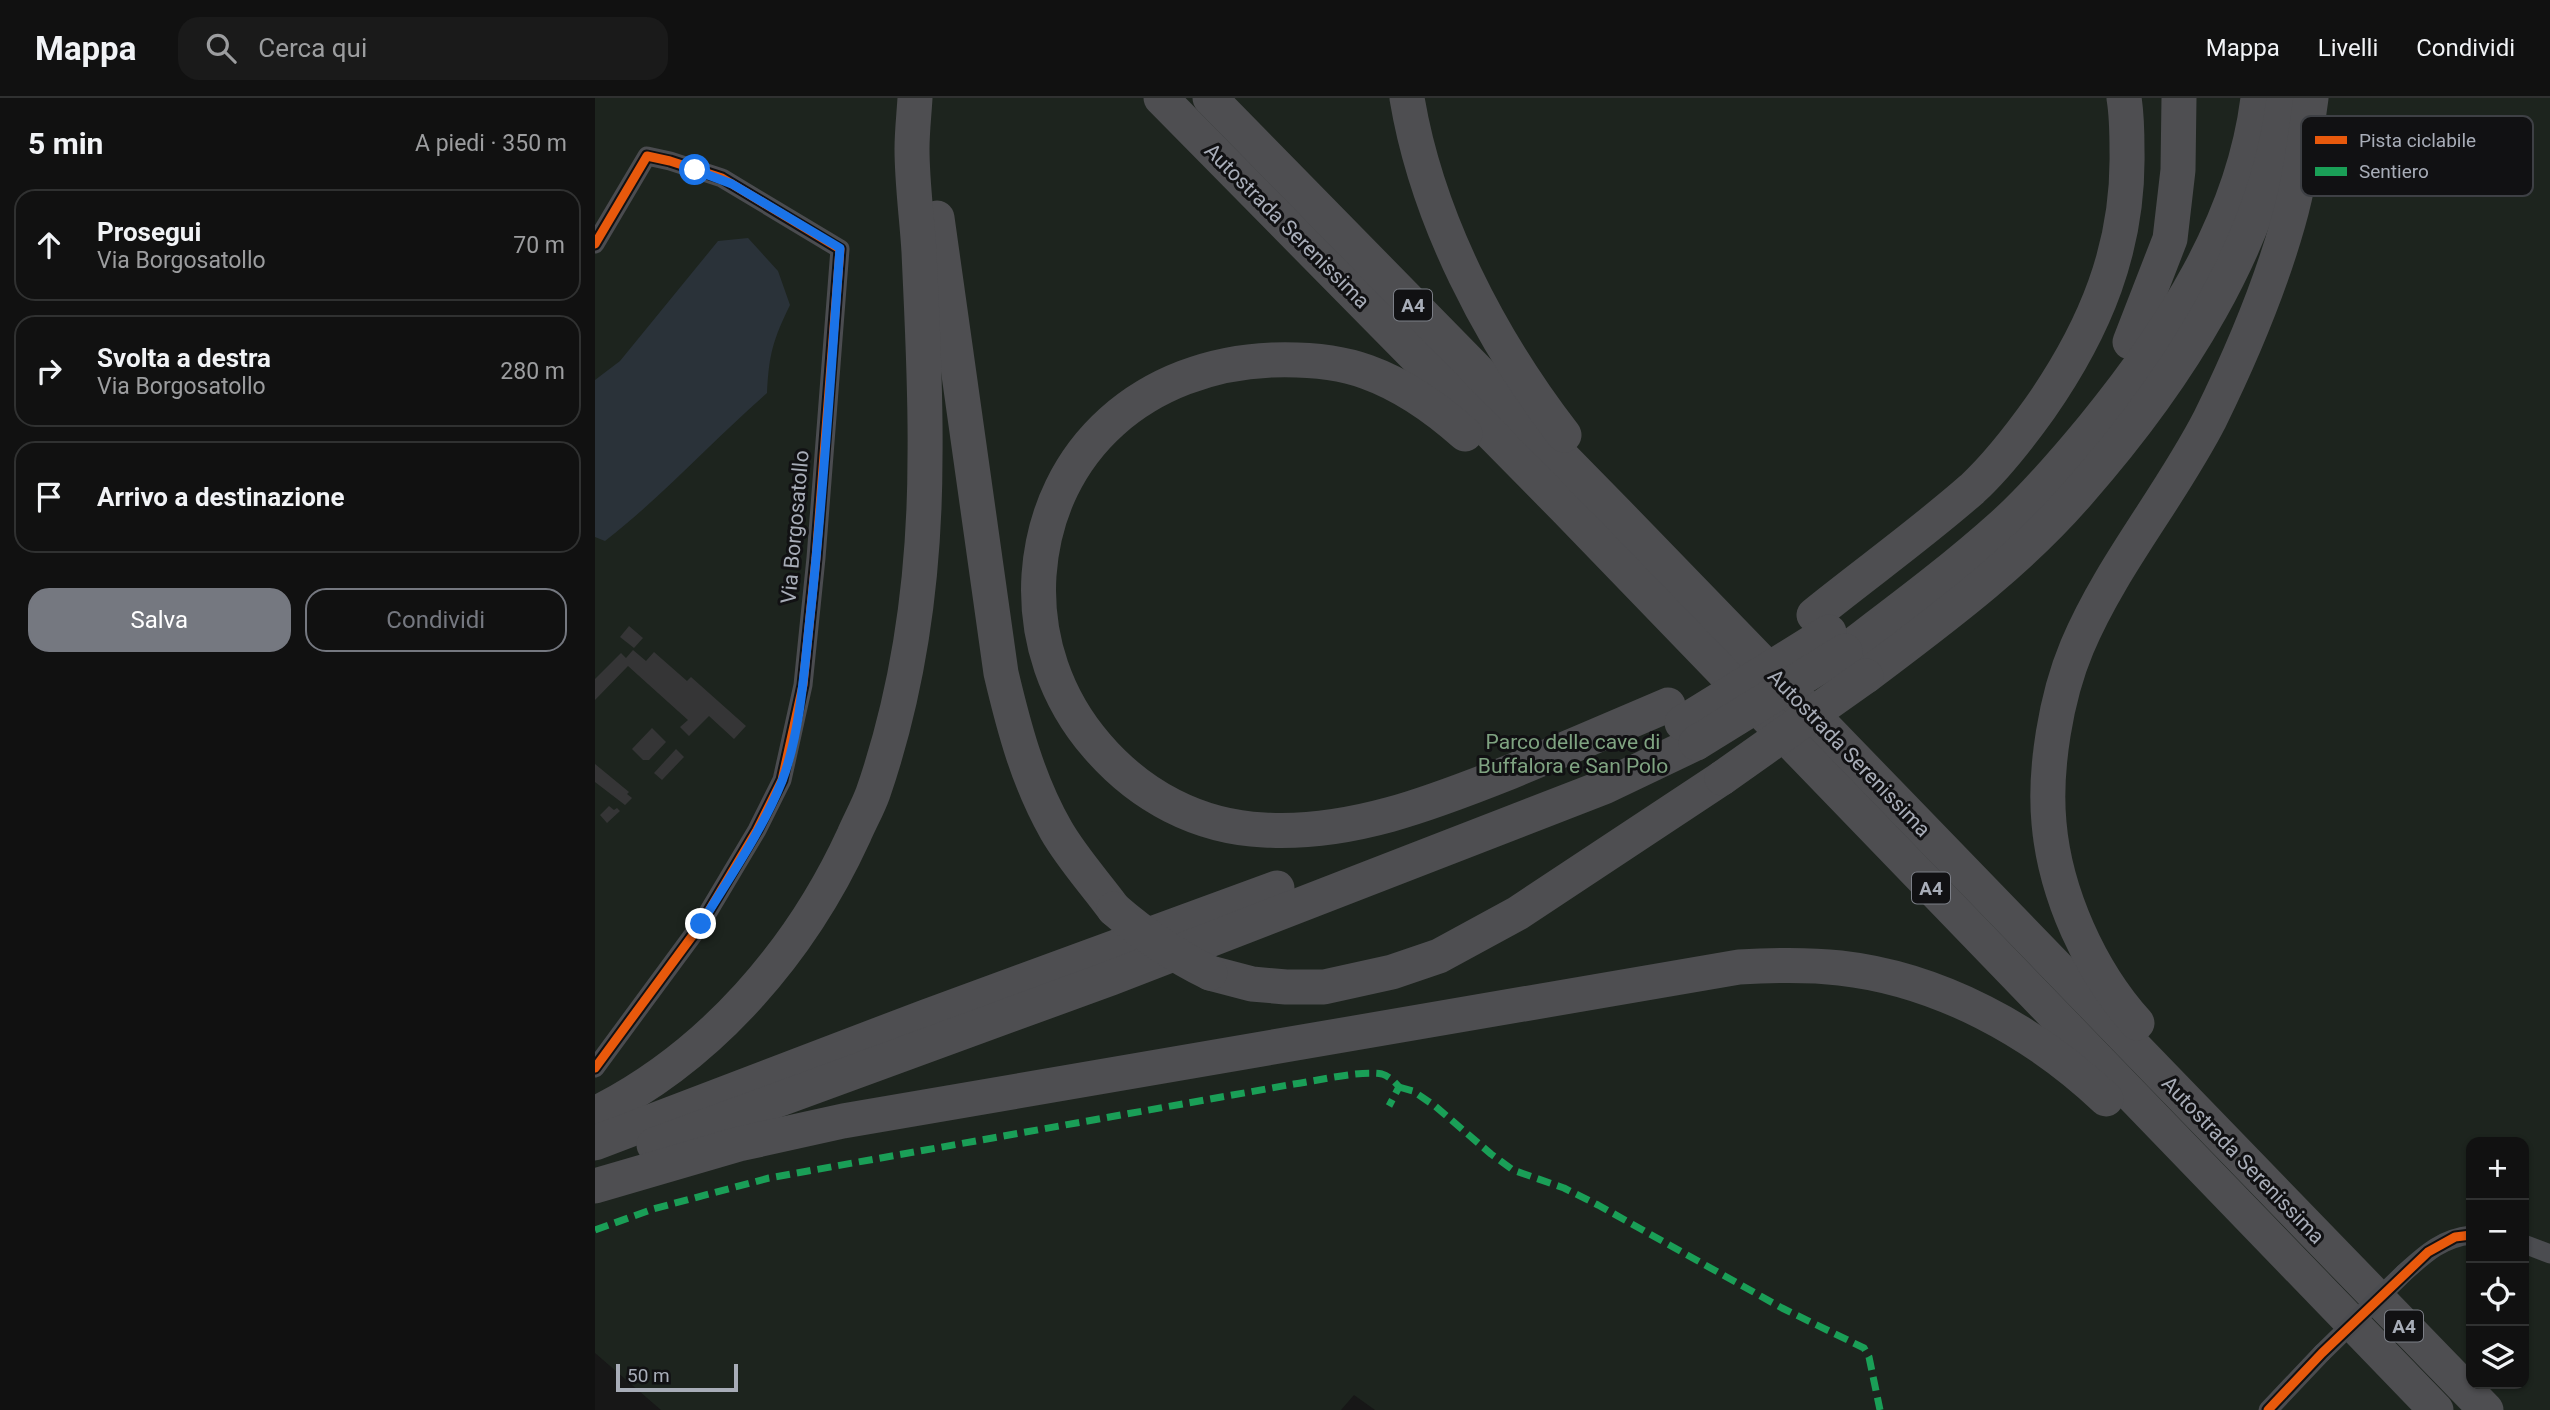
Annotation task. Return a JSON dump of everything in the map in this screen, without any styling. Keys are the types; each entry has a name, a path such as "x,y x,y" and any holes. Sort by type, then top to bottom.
{"highway":[{"path":"915,98 928,148 1001,673 1016,734 1039,797 1057,832 1114,909 1142,933 1173,955 1210,973 1252,984 1286,987 1324,987 1392,972 1439,956 1518,913 1722,778 2021,434 2063,375 2091,325 2123,225 2128,183 2127,113 2124,98"},
{"path":"595,1114 664,1070 721,1024 750,994 784,954 816,907 846,853 872,795 889,739 915,618 923,530 925,455 919,250 912,149 915,98"},
{"name":"Autostrada Serenissima","path":"1161,98 1566,509 2436,1410"},
{"name":"Autostrada Serenissima","path":"1210,98 1617,513 2486,1410"},
{"path":"1407,98 1411,127 1436,206 1483,312 1521,374 1591,469 1617,513"},
{"path":"2130,342 2170,239 2178,170 2179,98"},
{"path":"1839,644 1910,574 1988,509 2045,453 2092,396 2130,342 2191,241 2219,170 2235,98"},
{"path":"595,1143 925,1017 1366,855 1595,766 1839,644 1927,589 2004,524 2060,467 2143,361 2180,304 2219,234 2241,178 2259,98"},
{"path":"1566,509 1509,469 1428,404 1367,372 1308,360 1244,361 1216,366 1158,388 1134,403 1092,442 1070,471 1052,511 1040,561 1038,598 1043,638 1054,676 1068,707 1113,765 1142,789 1181,811 1219,825 1265,831 1308,829 1366,821 1430,804 1682,724 1839,644 1944,618 2025,546 2069,502 2168,378 2206,317 2242,247 2265,185 2284,98"},
{"path":"2308,116 2311,98"},
{"path":"2301,164 2289,221 2271,277 2210,419 2165,498 2104,594 2077,647 2057,720 2049,780 2049,822 2059,874 2075,923 2098,971 2126,1011 2276,1180 2323,1242"},
{"path":"595,1168 1123,973 1604,787 1682,724"},
{"path":"595,1186 739,1144 843,1121 1527,1002 1739,967 1793,964 1842,968 1889,977 1934,991 1980,1010 2033,1040 2068,1064 2093,1086 2194,1188 2228,1216 2298,1265"}],"street":[{"name":"Via Borgosatollo","path":"595,244 647,156 722,178 840,248 816,558 804,672 792,742 782,780 757,831 701,924 595,1068"},
{"path":"2268,1410 2404,1273 2428,1252 2455,1237 2466,1236"},
{"path":"2529,1246 2550,1254"}],"green space":[{"name":"Parco delle cave di Buffalora e San Polo","path":"595,98 2550,98 2550,1410 1375,1410 1354,1395 1341,1410 661,1410 595,1353"}],"shaded area":[{"path":"748,238 778,271 790,305 773,348 767,393 626,524 605,541 595,537 595,380 620,361 718,241"}],"building":[{"path":"629,626 643,638 634,648 620,637"},
{"path":"633,650 646,661 654,652 687,681 691,677 746,726 734,739 709,716 689,736 680,727 688,720 628,666 595,700 595,679 621,653 626,658"},
{"path":"652,728 666,742 649,760 643,760 632,749"},
{"path":"676,749 684,757 662,780 654,773"},
{"path":"595,764 629,792 627,794 632,798 625,805 595,782"},
{"path":"609,806 620,811 607,823 600,815"}],"marked path":[{"path":"595,1230 653,1209 769,1178 1338,1076 1362,1073 1387,1076 1399,1087 1389,1106"},
{"path":"1399,1087 1413,1091 1435,1106 1513,1170 1564,1188 1598,1205 1782,1308 1864,1348 1869,1357 1880,1410"}],"cycle path":[{"path":"595,244 647,156 722,178 840,249 816,558 803,685 782,780 757,830 701,924 595,1068"},
{"path":"2268,1410 2322,1353 2428,1252 2455,1237 2466,1236"}],"route":[{"path":"695,170 722,178 840,248 816,558 803,685 792,742 782,780 757,831 701,924"}]}
